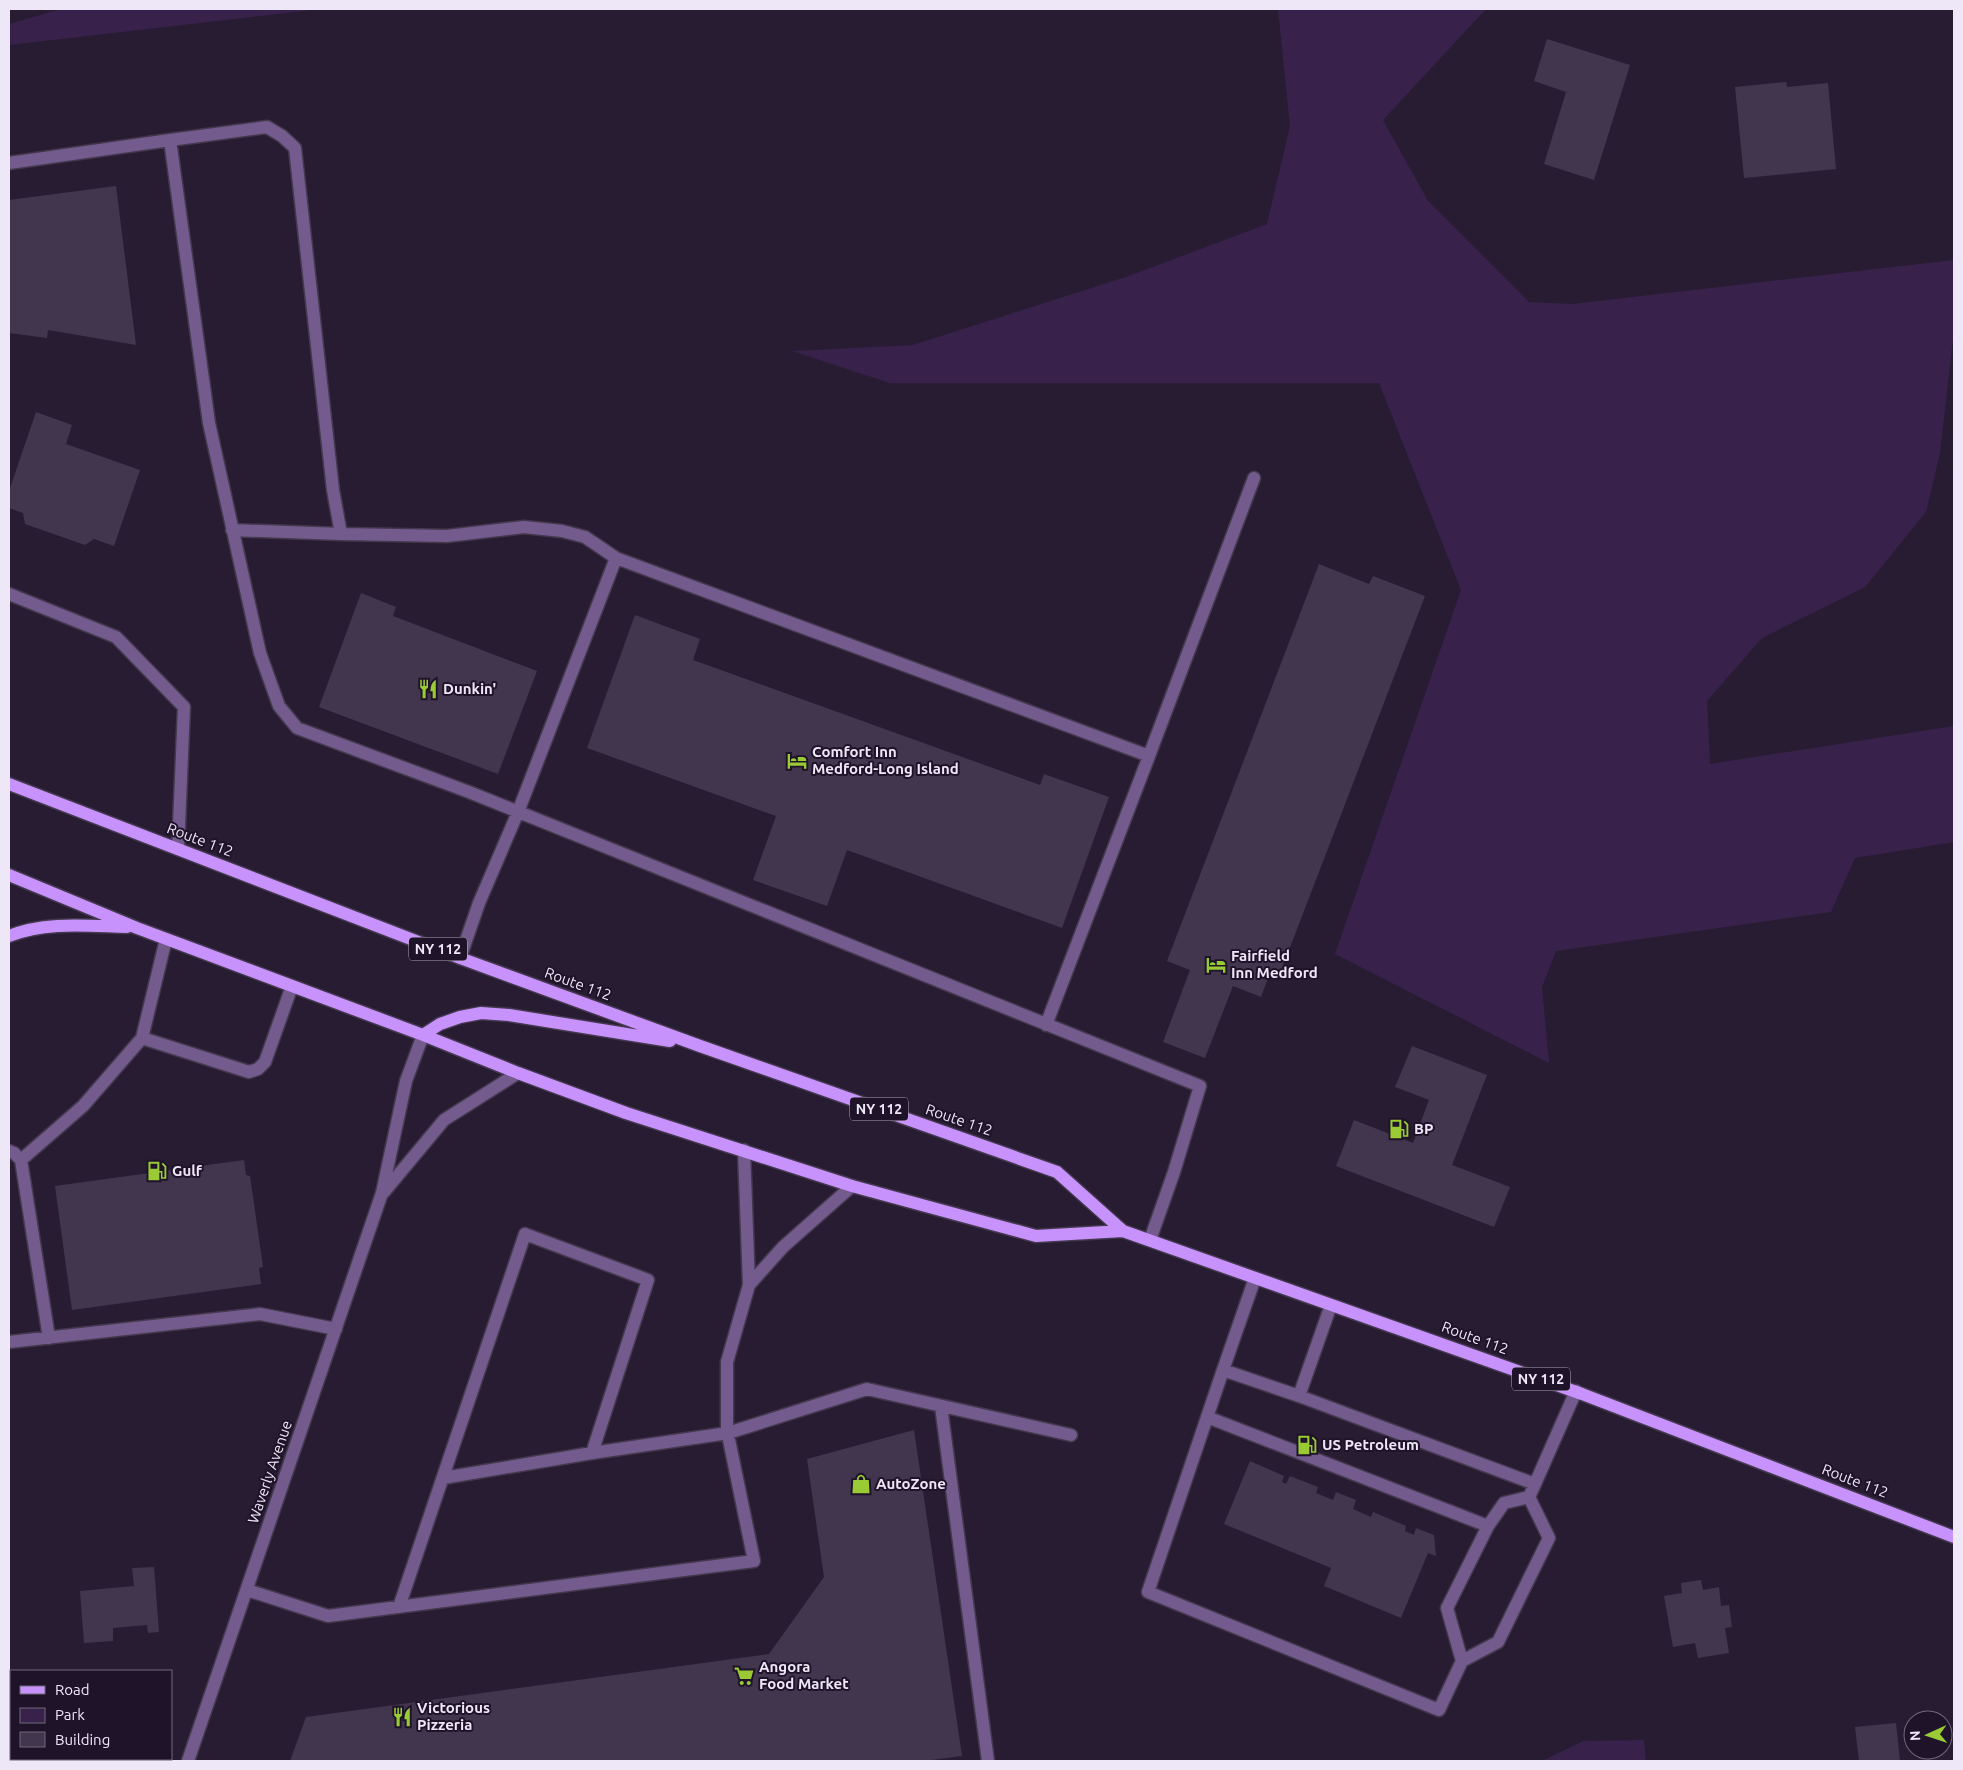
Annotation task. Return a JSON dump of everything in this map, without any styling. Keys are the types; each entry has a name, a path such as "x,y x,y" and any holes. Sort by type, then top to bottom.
{"main road":[{"name":"Route 112","path":"9,784 460,958 700,1046 1058,1172 1123,1231"},
{"name":"Route 112","path":"9,875 137,928 626,1113 852,1186 1036,1236 1123,1231 1576,1391 1954,1537"},
{"path":"9,936 20,931 54,926 137,928"},
{"path":"423,1035 440,1024 460,1017 481,1013 509,1014 700,1046"}],"street":[{"path":"9,163 268,127 295,148 332,490 341,534"},
{"path":"170,140 209,423 232,530 260,653 279,706 297,728 518,812 1200,1086 1174,1172 1150,1240"},
{"path":"1046,1024 1254,478"},
{"path":"232,530 447,536 524,527 562,530 585,537 616,558 1149,756"},
{"path":"460,958 479,903 518,812 616,558"},
{"path":"9,594 116,637 184,707 178,849"},
{"path":"21,1160 83,1106 142,1038 166,938"},
{"path":"142,1038 249,1072 258,1070 265,1062 292,986"},
{"name":"Waverly Avenue","path":"188,1761 382,1194 406,1080 423,1035"},
{"name":"Waverly Avenue","path":"382,1194 444,1120 518,1073"},
{"path":"9,1150 21,1160 48,1338"},
{"path":"247,1590 328,1616 754,1561 728,1433 727,1362 749,1285 744,1150"},
{"path":"749,1285 783,1247 852,1186"},
{"path":"399,1607 526,1234 648,1280 592,1453"},
{"path":"1255,1278 1148,1592 1439,1710 1462,1662 1498,1642 1549,1538 1529,1497"},
{"path":"1299,1396 1331,1304"},
{"path":"9,1342 260,1314 336,1329"},
{"path":"1223,1370 1299,1396 1535,1484"},
{"path":"443,1478 728,1433 867,1389 1071,1434"},
{"path":"1529,1497 1576,1391"},
{"path":"941,1406 988,1761"},
{"path":"1207,1417 1488,1526"},
{"path":"1462,1662 1447,1608 1488,1526 1504,1503 1529,1497"}],"green space":[{"path":"61,9 320,9 9,45 9,24"},
{"path":"1278,9 1486,9 1383,120 1428,201 1529,302 1572,304 1954,260 1954,330 1940,453 1926,512 1865,587 1762,638 1707,701 1710,764 1954,726 1954,842 1855,858 1831,912 1556,951 1542,987 1549,1063 1335,954 1461,590 1379,383 890,383 792,351 913,345 1126,277 1267,224 1290,126"},
{"path":"1644,1740 1646,1761 1542,1761 1583,1741"}],"building":[{"path":"1547,39 1630,65 1594,180 1544,164 1566,92 1534,81"},
{"path":"1786,82 1787,87 1828,83 1836,169 1744,178 1735,87"},
{"path":"116,186 136,345 48,330 47,338 9,333 9,200"},
{"path":"36,412 72,425 66,444 140,470 114,546 94,539 85,545 25,524 23,513 9,508 9,491"},
{"path":"1319,564 1369,584 1373,576 1425,596 1279,976 1270,973 1261,997 1233,986 1205,1058 1163,1042 1190,970 1167,961"},
{"name":"Dunkin'","path":"361,593 396,607 393,616 537,671 498,774 319,707"},
{"name":"Comfort Inn Medford-Long Island","path":"635,615 700,639 693,660 1040,785 1044,774 1109,797 1062,928 847,850 827,906 753,880 776,816 587,748"},
{"path":"1412,1046 1487,1075 1452,1165 1510,1187 1494,1227 1336,1166 1354,1120 1413,1143 1429,1100 1395,1087"},
{"path":"244,1160 246,1175 250,1176 263,1267 259,1268 261,1284 72,1310 55,1186"},
{"path":"914,1430 962,1756 924,1761 290,1761 306,1717 769,1654 824,1577 807,1459"},
{"path":"1250,1461 1284,1476 1282,1482 1286,1484 1290,1476 1318,1487 1316,1493 1333,1500 1336,1492 1356,1500 1353,1509 1371,1517 1373,1512 1406,1526 1405,1531 1414,1535 1416,1528 1434,1535 1436,1556 1428,1553 1401,1618 1324,1586 1331,1568 1224,1524"},
{"path":"154,1567 159,1632 148,1633 147,1625 113,1628 113,1641 84,1643 80,1591 134,1586 132,1568"},
{"path":"1701,1580 1703,1590 1719,1587 1721,1606 1729,1605 1732,1627 1725,1628 1729,1653 1698,1658 1695,1643 1673,1647 1664,1596 1682,1593 1681,1583"},
{"path":"1896,1723 1900,1761 1859,1761 1855,1727"}],"place":[{"name":"Dunkin'","path":"428,689"},
{"name":"Comfort Inn Medford-Long Island","path":"797,761"},
{"name":"Fairfield Inn Medford","path":"1216,965"},
{"name":"BP","path":"1399,1129"},
{"name":"Gulf","path":"157,1171"},
{"name":"US Petroleum","path":"1307,1445"},
{"name":"AutoZone","path":"861,1484"},
{"name":"Angora Food Market","path":"744,1676"},
{"name":"Victorious Pizzeria","path":"402,1717"}]}
